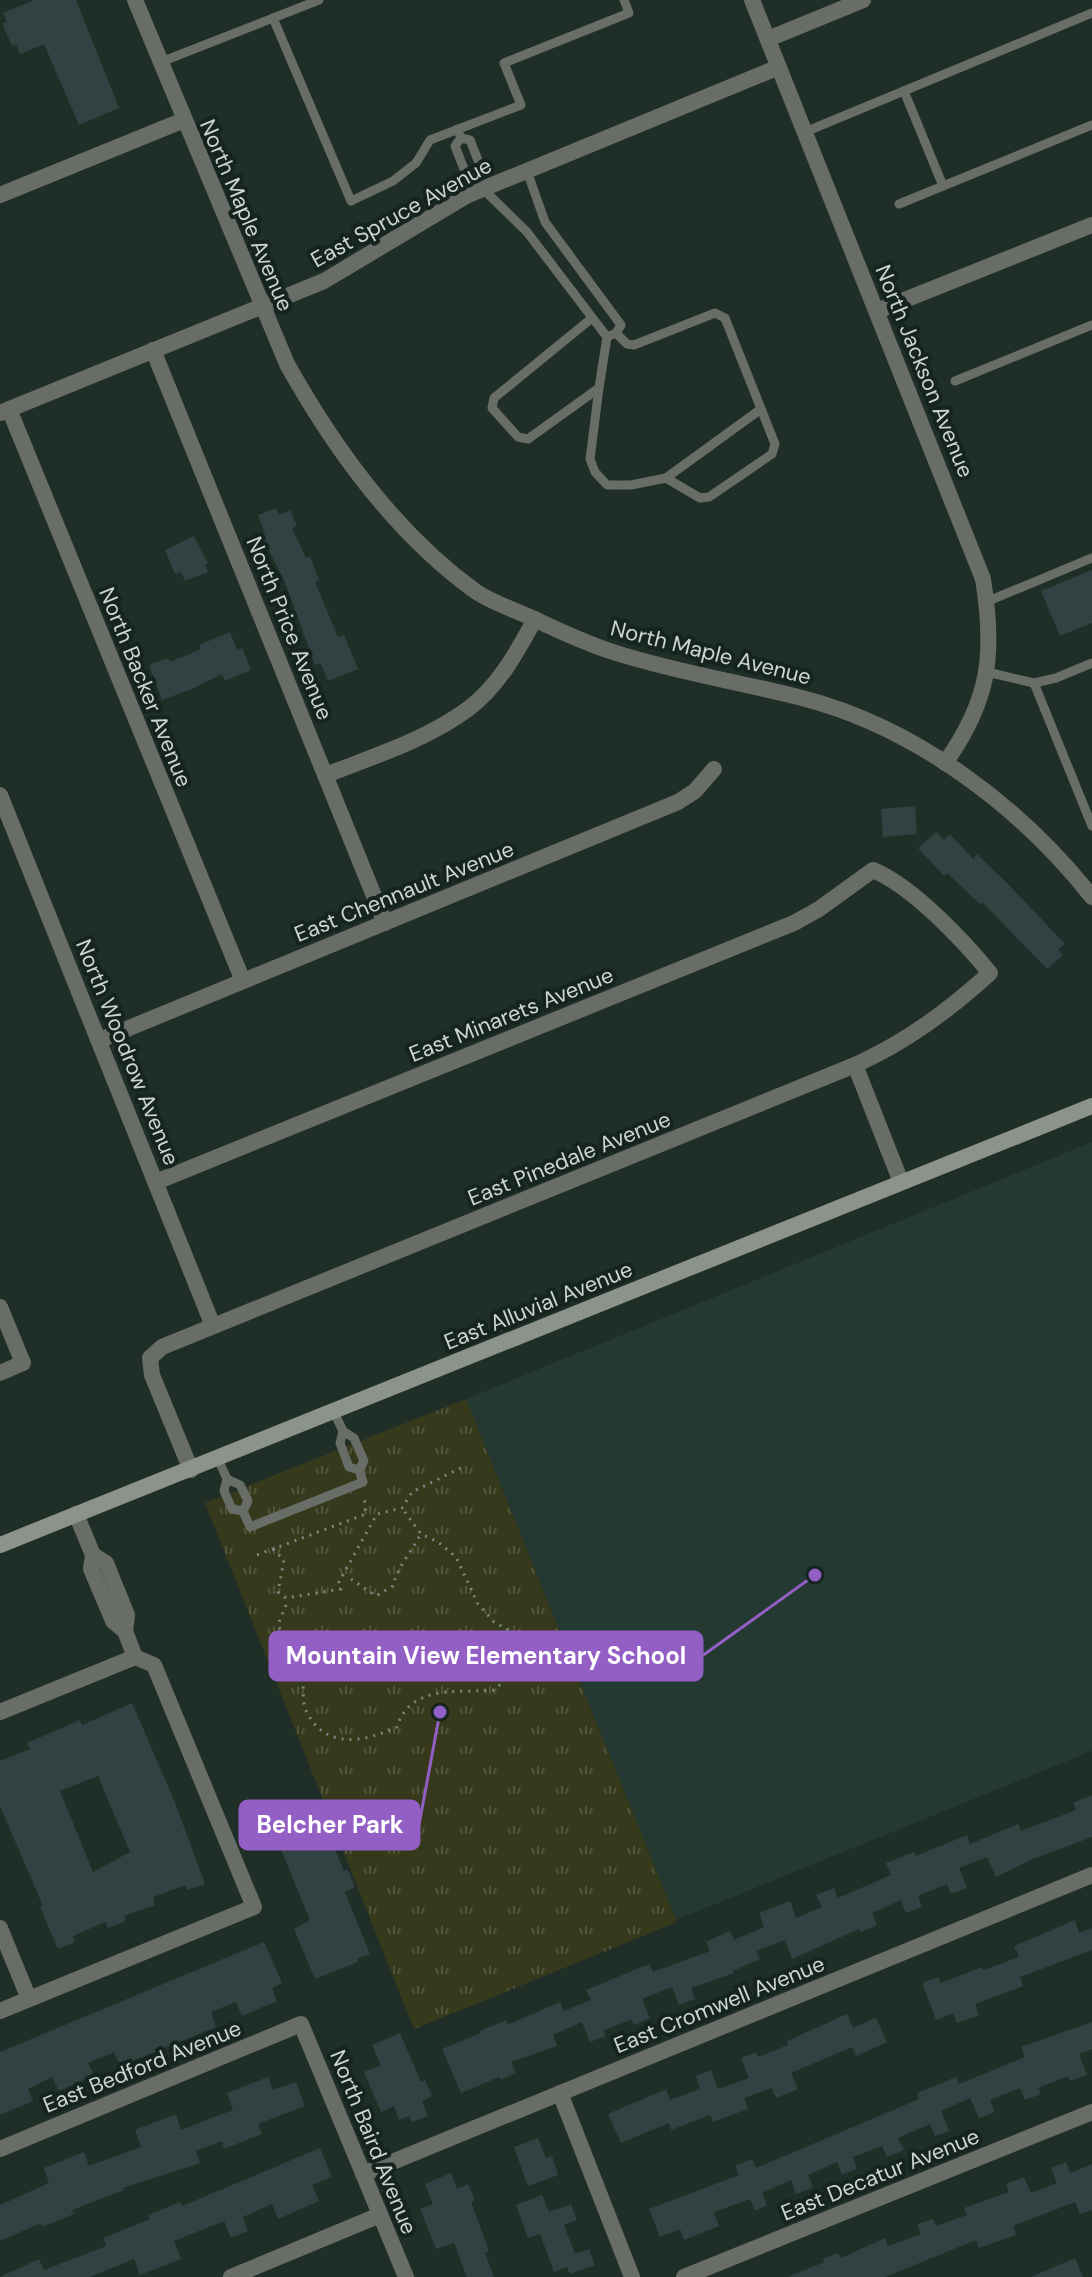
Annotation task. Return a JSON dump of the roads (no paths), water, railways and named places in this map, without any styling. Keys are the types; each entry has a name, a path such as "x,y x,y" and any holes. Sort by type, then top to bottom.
{"main road":[{"name":"East Alluvial Avenue","path":"0,1545 1092,1106"}],"street":[{"name":"North Maple Avenue","path":"135,0 287,364 318,420 351,466 414,539 477,592 611,652 838,709 908,741 976,784 1032,832 1092,897"},
{"name":"North Jackson Avenue","path":"752,0 983,579 990,638 987,672 977,708 964,736 945,763"},
{"path":"768,39 863,0"},
{"name":"East Spruce Avenue","path":"5,411 324,281 479,182 527,171 779,67"},
{"path":"0,195 184,120"},
{"path":"877,311 1092,225"},
{"name":"North Price Avenue","path":"153,350 385,923"},
{"name":"North Backer Avenue","path":"5,411 243,981"},
{"path":"326,775 437,729 470,708 497,680 535,619"},
{"name":"East Chennault Avenue","path":"100,1040 678,802 695,791 714,769"},
{"name":"North Woodrow Avenue","path":"0,795 213,1326"},
{"name":"East Pinedale Avenue","path":"191,1470 152,1375 150,1358 162,1347 891,1049 927,1026 990,973 968,946 929,911 891,879 873,870"},
{"name":"East Minarets Avenue","path":"156,1182 794,923 873,870"},
{"path":"855,1065 901,1182"},
{"path":"0,1307 23,1363 0,1373"},
{"path":"76,1514 93,1555 106,1563 127,1615 125,1631 135,1657"},
{"path":"0,1712 135,1657 154,1665 254,1907 0,2011"},
{"name":"East Cromwell Avenue","path":"363,2174 1092,1875"},
{"path":"0,1928 29,1999"},
{"name":"East Bedford Avenue","path":"0,2149 301,2024"},
{"name":"North Baird Avenue","path":"301,2024 406,2277"},
{"path":"560,2093 632,2277"},
{"name":"East Decatur Avenue","path":"684,2277 1092,2112"},
{"path":"231,2277 380,2215"}],"lane":[{"path":"161,62 319,0"},
{"path":"273,18 351,201 393,181 416,163 430,140 459,133 521,105 504,63 629,13 624,0"},
{"path":"805,132 1092,13"},
{"path":"904,91 943,186"},
{"path":"899,204 1092,125"},
{"path":"459,133 470,140 481,168 479,182"},
{"path":"459,133 455,146 466,174 479,182 527,232 592,318 612,335 634,345 715,313 725,318 775,444 772,454 709,497 700,498 666,478"},
{"path":"527,171 545,222 621,325 612,335 599,388 590,459 595,472 607,485 631,485 666,478 761,409"},
{"path":"527,232 545,222"},
{"path":"592,318 494,398 492,408 518,437 528,439 599,388"},
{"path":"955,381 1092,325"},
{"path":"986,602 1092,558"},
{"path":"987,672 1034,683 1056,678 1092,663"},
{"path":"1034,683 1092,826"},
{"path":"243,1511 250,1527 363,1482 359,1470 364,1461 354,1438 343,1431 334,1412"},
{"path":"343,1431 340,1443 349,1467 359,1470"},
{"path":"218,1459 227,1479 224,1491 232,1509 243,1511"},
{"path":"227,1479 240,1485 248,1501 243,1511"}],"place":[{"name":"Mountain View Elementary School","path":"815,1575"},
{"name":"Belcher Park","path":"440,1712"}]}
